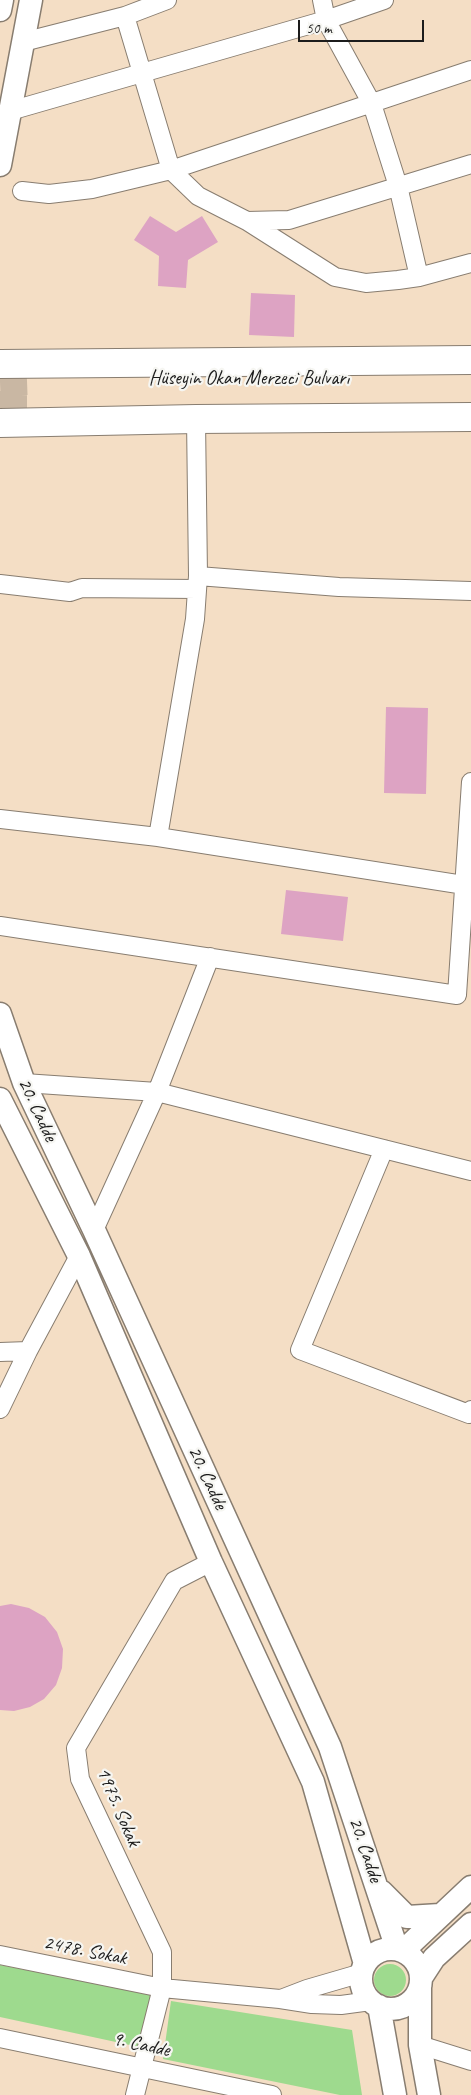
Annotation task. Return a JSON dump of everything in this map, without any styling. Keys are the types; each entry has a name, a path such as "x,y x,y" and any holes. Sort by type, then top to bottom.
{"main road":[{"path":"19,387 471,360"},
{"name":"Hüseyin Okan Merzeci Bulvarı","path":"19,387 471,378"},
{"path":"0,409 11,419 19,387"},
{"path":"19,387 196,419 471,417"},
{"path":"0,440 17,432 19,387"},
{"name":"Hüseyin Okan Merzeci Bulvarı","path":"19,387 471,399"}],"street":[{"path":"0,10 2,0"},
{"path":"0,166 31,0"},
{"path":"23,42 125,16 167,0"},
{"path":"322,0 326,20 372,104 398,186 419,277"},
{"path":"10,112 326,20 384,0"},
{"path":"125,16 171,170 198,196 247,221 335,277 366,283 419,277 471,263"},
{"path":"22,192 49,194 92,189 171,170 471,70"},
{"path":"247,221 289,220 471,164"},
{"path":"158,837 195,620 197,582 196,419"},
{"path":"0,584 70,592 82,588 197,582 471,591"},
{"path":"0,926 456,995 468,886 471,782"},
{"path":"0,819 158,837 468,886"},
{"path":"94,1230 157,1092 210,957"},
{"name":"20. Cadde","path":"0,1014 24,1084 94,1230 330,1747 400,1950"},
{"path":"24,1084 157,1092 471,1171"},
{"name":"20. Cadde","path":"0,1099 78,1256 211,1562 314,1782 363,1968"},
{"path":"384,1149 300,1350 469,1414 471,1410"},
{"path":"0,1409 78,1256"},
{"path":"0,1352 28,1351"},
{"name":"1975. Sokak","path":"162,1988 162,1952 80,1779 76,1748 174,1581 211,1562"},
{"path":"400,1950 471,1887"},
{"path":"378,1888 406,1917 440,1915"},
{"path":"429,2095 420,2044 421,1983 419,1968 414,1960 400,1950 384,1949 371,1956 363,1968 361,1983 364,1993 375,2004 389,2009 404,2006 416,1997 421,1983 434,1958 471,1924"},
{"name":"2478. Sokak","path":"0,1956 162,1988 280,1999 312,2004 375,2004"},
{"name":"2478. Sokak","path":"280,1999 363,1968"},
{"path":"134,2095 162,1988"},
{"path":"375,2004 395,2095"},
{"name":"9. Cadde","path":"0,2038 272,2095"},
{"path":"420,2044 471,2062"}],"green space":[{"path":"390,1964 396,1965 401,1969 405,1974 405,1986 401,1991 396,1995 390,1996 384,1995 379,1991 375,1986 374,1980 375,1974 379,1969 384,1965"},
{"path":"0,1965 151,1994 139,2047 0,2017"},
{"path":"171,2001 352,2030 362,2095 340,2095 163,2059"}],"building":[{"path":"150,216 176,232 202,216 218,242 188,260 186,288 158,286 159,256 134,240"},
{"path":"251,293 295,295 294,337 249,335"},
{"path":"386,707 428,708 426,794 384,793"},
{"path":"286,890 348,897 343,941 281,934"},
{"path":"11,1604 29,1608 45,1617 57,1632 63,1649 62,1668 56,1685 44,1699 30,1707 14,1711 0,1710 0,1606"}],"tunnel":[{"path":"0,382 27,381"},
{"path":"0,405 27,405"}]}
